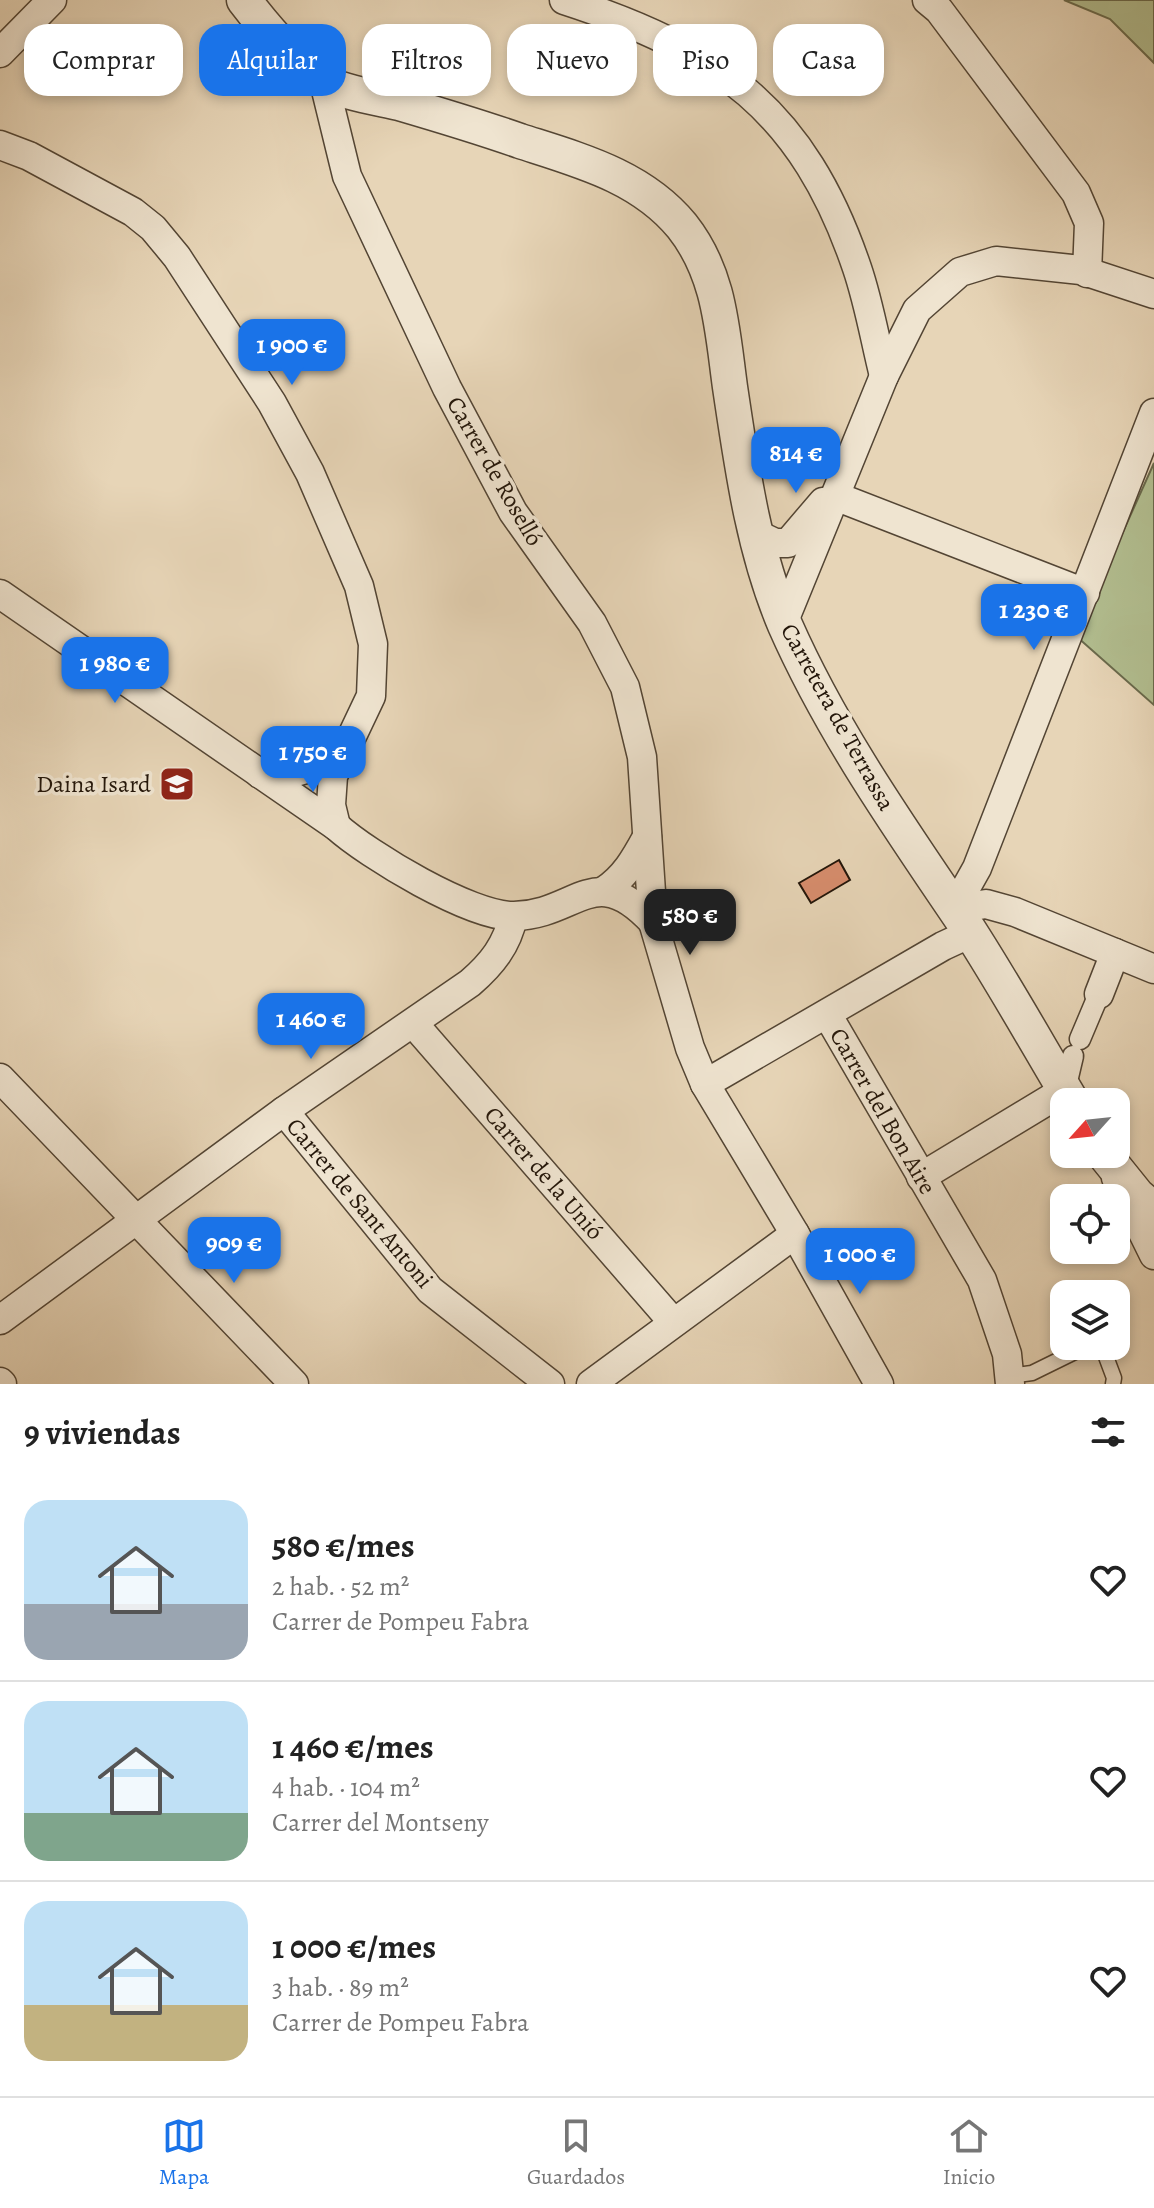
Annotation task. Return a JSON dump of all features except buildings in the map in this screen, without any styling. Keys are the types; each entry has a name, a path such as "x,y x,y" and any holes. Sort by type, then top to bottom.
{"street":[{"path":"0,53 52,0"},
{"name":"Carretera de Terrassa","path":"244,0 264,24"},
{"path":"564,0 654,32 701,57 738,82 771,115 805,159 837,219 857,270 884,376"},
{"path":"927,0 939,10 1076,193 1089,223 1087,273"},
{"name":"Carretera de Terrassa","path":"346,88 589,163 627,181 655,200 679,223 697,247 712,279 723,317 730,385 754,533 784,621 806,668 861,765 962,921 1064,1088"},
{"name":"Carrer de Roselló","path":"327,96 347,176 447,388 513,512 592,623 625,687 642,757 653,922 690,1048 705,1084 795,1234 879,1384"},
{"path":"0,145 29,156 133,212 153,228 177,257 294,440 359,586 373,644 371,696 333,776 331,791 336,826"},
{"path":"784,621 884,376 917,310 960,272 996,261 1087,273 1154,294"},
{"path":"962,921 977,868 1154,413"},
{"path":"754,533 775,543 788,543 838,488"},
{"path":"838,488 1085,593"},
{"path":"0,594 336,826 368,853 427,886 486,910 513,917 604,891 619,881 630,868 647,837"},
{"path":"260,774 279,776 306,769 328,762 347,747"},
{"path":"604,891 635,903 653,922"},
{"path":"705,1084 943,946 962,921 986,904 1015,912 1154,969"},
{"path":"0,1320 284,1111 414,1024 488,967 503,946 513,917"},
{"path":"1070,1088 1077,1048 1115,953"},
{"name":"Carrer del Bon Aire","path":"827,1014 982,1280 1007,1354 1010,1380"},
{"name":"Carrer de la Unió","path":"414,1024 673,1322"},
{"path":"0,1078 294,1384"},
{"path":"921,1177 1050,1106"},
{"name":"Carrer de Sant Antoni","path":"284,1111 430,1290 550,1384"},
{"path":"1111,1168 1154,1255"},
{"path":"1115,1168 1154,1210"},
{"path":"591,1384 795,1234"}],"lane":[{"path":"1010,1380 1058,1360"},
{"path":"1107,1360 1113,1384"}],"green space":[{"path":"1064,0 1154,0 1154,63 1110,19"},
{"path":"1154,463 1154,705 1076,636"}],"place":[{"name":"Daina Isard","path":"177,784"}]}
